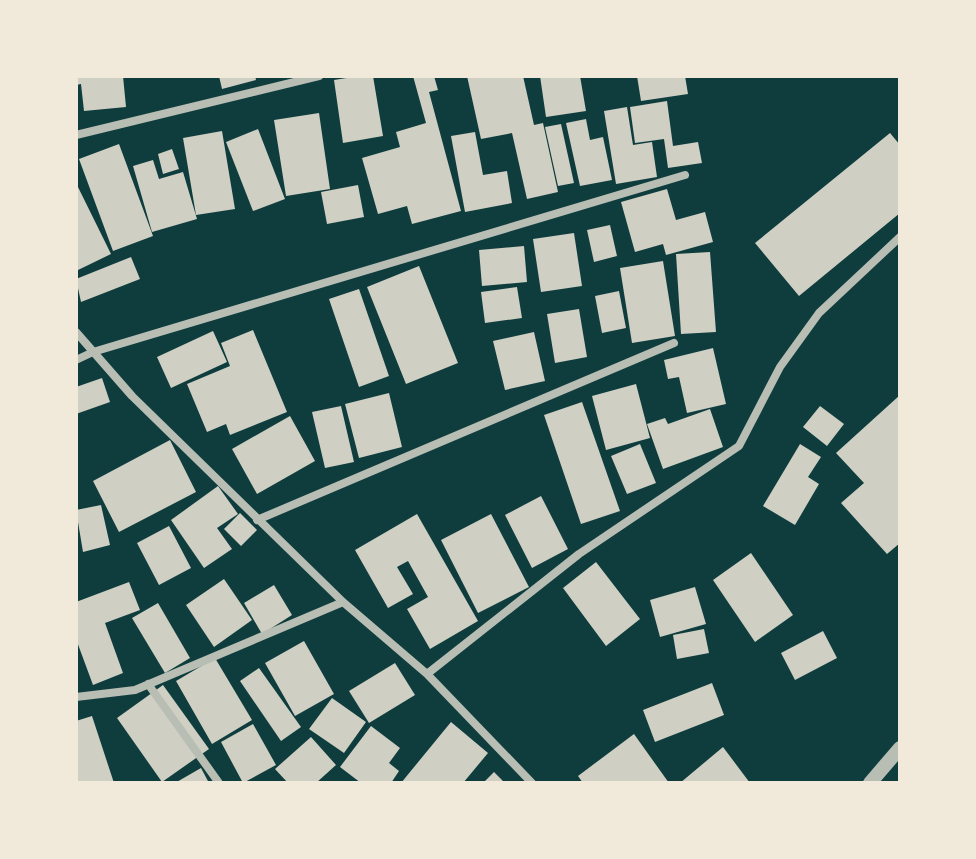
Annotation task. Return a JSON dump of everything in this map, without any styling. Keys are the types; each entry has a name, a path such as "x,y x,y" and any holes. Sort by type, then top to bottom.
{"street":[{"path":"76,135 319,76"},
{"path":"76,360 93,352 685,175"},
{"path":"427,674 579,554 739,446 780,367 819,313 900,237"},
{"path":"76,332 132,396 257,520 343,602 427,674 532,783"},
{"path":"257,520 674,343"},
{"path":"76,697 135,690 343,602"},
{"path":"148,684 219,783"},
{"path":"870,783 900,748"}],"building":[{"path":"76,76 123,76 126,107 84,111 81,84 76,85"},
{"path":"219,76 255,76 256,80 222,89"},
{"path":"373,76 383,136 343,143 334,80"},
{"path":"413,76 434,76 438,90 429,92 461,211 412,224 407,206 378,214 362,158 400,147 396,132 426,123"},
{"path":"467,76 523,76 534,125 543,123 558,192 527,199 512,133 481,139"},
{"path":"540,76 580,76 586,111 546,117"},
{"path":"637,76 685,76 688,94 641,101"},
{"path":"667,101 673,146 698,142 702,163 668,168 664,139 635,143 630,107"},
{"path":"627,107 633,145 652,142 657,177 616,184 604,111"},
{"path":"319,113 330,189 286,196 274,120"},
{"path":"586,119 590,140 603,137 612,180 580,186 566,123"},
{"path":"561,124 574,183 558,186 545,127"},
{"path":"258,129 285,199 253,211 226,142"},
{"path":"222,131 235,209 196,215 183,138"},
{"path":"475,132 483,175 507,171 512,203 465,212 451,136"},
{"path":"890,133 900,145 900,213 799,296 755,243"},
{"path":"119,144 153,236 113,251 79,159"},
{"path":"172,149 179,169 163,174 158,154"},
{"path":"153,160 159,179 183,172 197,219 152,232 133,166"},
{"path":"76,183 111,254 76,271"},
{"path":"358,185 364,217 327,224 321,192"},
{"path":"667,189 676,220 705,212 713,242 666,255 663,244 635,252 621,202"},
{"path":"610,225 617,256 594,262 587,230"},
{"path":"574,233 582,286 541,292 533,239"},
{"path":"524,246 527,282 482,286 479,250"},
{"path":"710,252 716,332 681,334 676,254"},
{"path":"131,257 140,279 81,302 76,279"},
{"path":"663,261 675,336 632,343 620,268"},
{"path":"419,266 458,363 406,384 367,287"},
{"path":"517,287 522,318 485,323 481,292"},
{"path":"359,289 389,376 359,387 329,299"},
{"path":"619,291 626,328 602,333 595,296"},
{"path":"579,309 587,357 555,363 547,314"},
{"path":"253,330 287,412 230,435 226,424 207,432 187,384 230,366 221,343"},
{"path":"213,331 227,362 171,388 157,357"},
{"path":"534,332 545,381 505,390 493,341"},
{"path":"713,348 726,404 687,413 679,377 668,379 664,360"},
{"path":"102,378 110,402 76,414 76,387"},
{"path":"636,384 650,438 606,450 592,396"},
{"path":"389,393 402,447 359,458 345,404"},
{"path":"900,395 900,543 887,554 841,503 864,483 836,453"},
{"path":"582,402 620,511 581,524 544,415"},
{"path":"341,406 354,462 325,468 312,412"},
{"path":"820,406 844,424 827,446 803,427"},
{"path":"710,409 723,447 663,469 647,424 665,418 668,424"},
{"path":"290,416 315,461 257,494 232,449"},
{"path":"170,440 196,492 119,532 93,481"},
{"path":"640,444 656,483 627,494 611,456"},
{"path":"800,444 821,457 808,477 819,484 795,525 763,506"},
{"path":"218,486 238,514 217,528 232,549 204,568 171,520"},
{"path":"541,496 568,549 532,568 505,515"},
{"path":"101,505 110,545 83,552 76,510"},
{"path":"240,513 257,530 241,546 224,529"},
{"path":"417,514 478,621 430,649 407,609 428,597 408,561 397,567 413,594 388,608 355,550"},
{"path":"491,514 529,587 478,613 441,540"},
{"path":"169,526 191,568 159,585 137,543"},
{"path":"751,553 793,615 755,642 713,580"},
{"path":"596,562 640,619 606,646 563,588"},
{"path":"224,579 252,620 214,647 186,605"},
{"path":"129,582 140,610 105,623 123,673 93,685 76,639 76,602"},
{"path":"274,585 292,615 262,634 244,603"},
{"path":"695,587 706,624 660,637 650,600"},
{"path":"158,603 190,658 165,673 132,618"},
{"path":"704,629 709,653 677,659 673,635"},
{"path":"823,631 837,658 795,680 781,653"},
{"path":"304,641 334,694 295,716 265,663"},
{"path":"215,658 252,720 212,744 176,681"},
{"path":"395,663 415,695 369,723 349,691"},
{"path":"259,668 301,727 281,741 240,681"},
{"path":"712,683 724,715 655,742 643,710"},
{"path":"163,685 209,749 162,782 117,718"},
{"path":"332,698 366,722 344,753 309,729"},
{"path":"92,716 114,783 76,783 76,721"},
{"path":"451,722 488,753 463,783 401,783"},
{"path":"253,724 276,765 243,783 221,742"},
{"path":"371,726 400,748 389,763 399,771 391,783 361,783 340,767"},
{"path":"634,734 669,783 583,783 578,776"},
{"path":"311,737 336,765 316,783 288,783 275,769"},
{"path":"723,747 750,783 680,783"},
{"path":"201,768 209,783 175,783"},
{"path":"494,772 505,783 483,783"}]}
